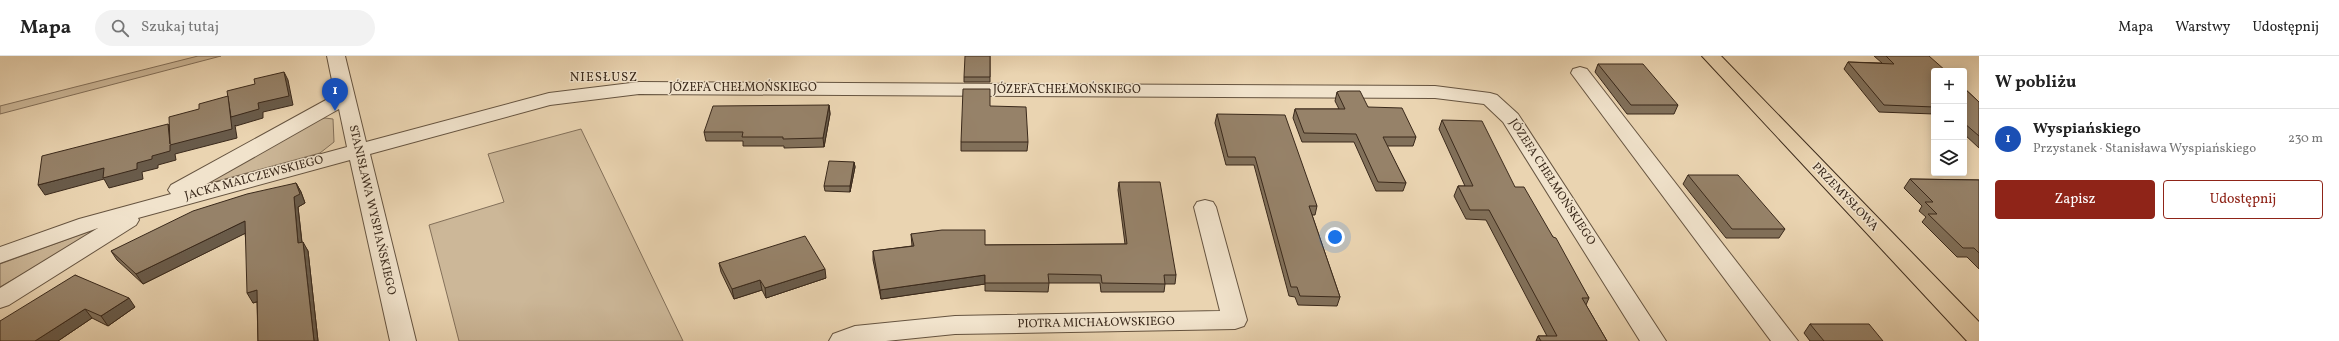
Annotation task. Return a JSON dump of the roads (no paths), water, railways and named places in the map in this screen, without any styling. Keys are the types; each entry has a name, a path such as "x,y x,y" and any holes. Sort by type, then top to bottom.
{"main road":[{"name":"PRZEMYSŁOWA","path":"1710,56 1979,338"}],"street":[{"name":"STANISŁAWA WYSPIAŃSKIEGO","path":"336,56 403,341"},
{"path":"1580,74 1785,341"},
{"name":"JÓZEFA CHEŁMOŃSKIEGO","path":"358,150 549,99 639,88 1435,92 1490,99 1511,118 1653,341"},
{"path":"149,207 346,97"},
{"name":"JACKA MALCZEWSKIEGO","path":"0,255 87,224 358,150"},
{"name":"JACKA MALCZEWSKIEGO","path":"0,299 149,207"},
{"name":"PIOTRA MICHAŁOWSKIEGO","path":"842,341 855,335 955,325 1235,320 1205,207"}],"place":[{"name":"Wyspiańskiego","path":"335,111"}],"district":[{"name":"NIESŁUSZ","path":"604,78"}]}
